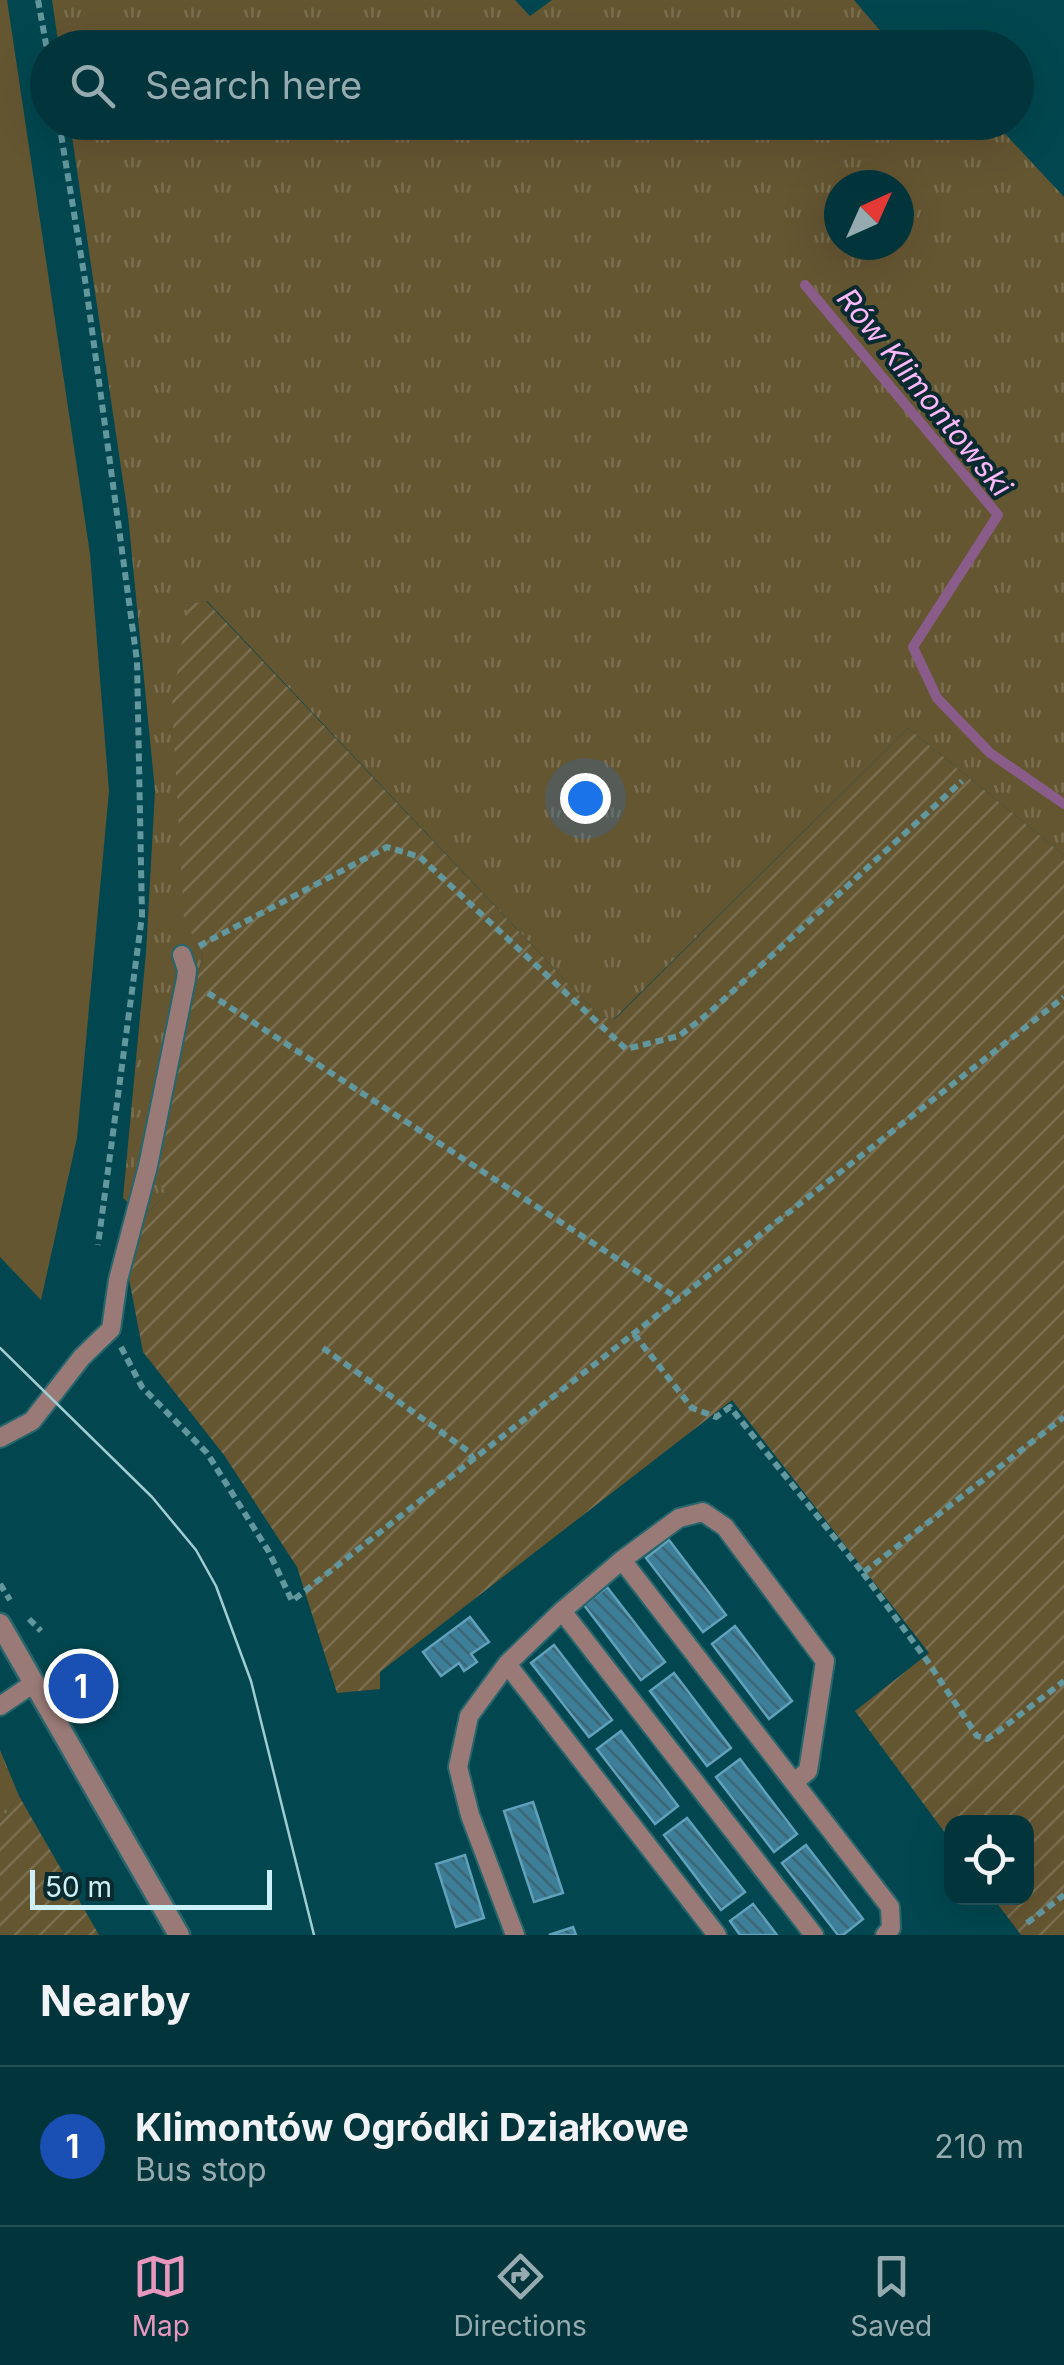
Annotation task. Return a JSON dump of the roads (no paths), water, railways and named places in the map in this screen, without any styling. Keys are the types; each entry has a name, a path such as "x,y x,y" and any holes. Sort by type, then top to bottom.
{"street":[{"path":"0,1624 179,1935"}],"lane":[{"path":"0,1438 32,1421 82,1358 111,1329 118,1280 148,1166 188,970 182,955"},
{"path":"515,1935 470,1815 458,1767 469,1716 507,1664 562,1610 679,1518 703,1512 724,1527 825,1661 808,1771 794,1782"},
{"path":"622,1560 890,1907 888,1932 912,1935"},
{"path":"562,1610 814,1935"},
{"path":"507,1664 717,1935"},
{"path":"0,1706 34,1683"}],"waterway":[{"name":"Rów Klimontowski","path":"805,285 998,515 913,647 937,698 990,753 1064,804"}],"tram line":[{"path":"0,1348 152,1497 196,1550 216,1586 251,1681 314,1935"}],"place":[{"name":"Klimontów Ogródki Działkowe","path":"81,1686"}]}
